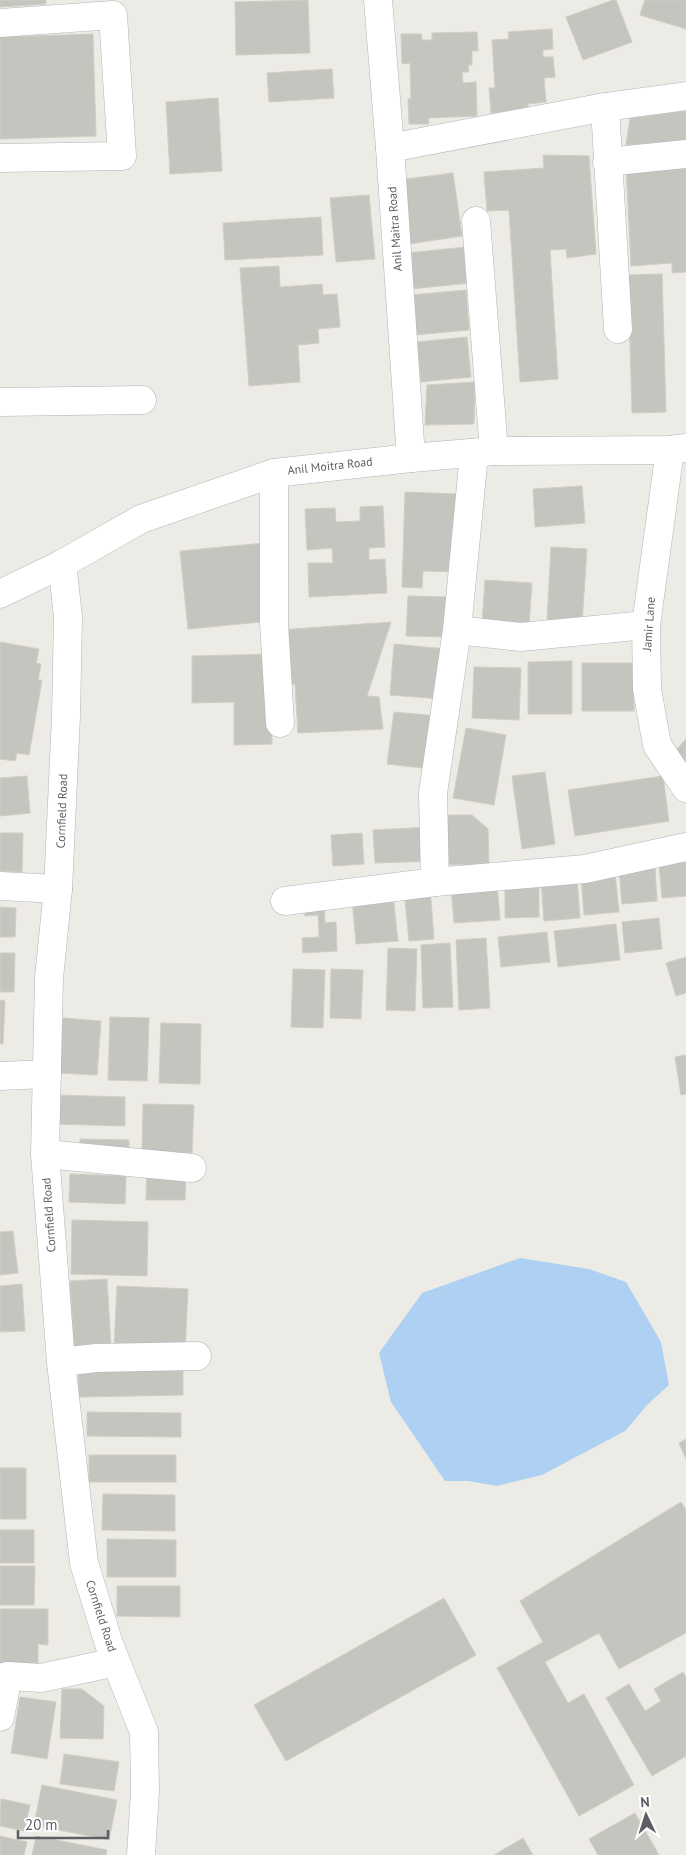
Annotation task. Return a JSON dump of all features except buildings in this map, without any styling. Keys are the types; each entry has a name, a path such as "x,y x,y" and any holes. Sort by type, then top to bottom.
{"street":[{"name":"Anil Maitra Road","path":"378,0 390,148 410,458"},
{"path":"0,23 113,15 122,156 0,158"},
{"path":"390,148 605,107 686,96"},
{"path":"605,107 618,329"},
{"path":"607,162 686,154"},
{"path":"435,882 433,793 484,452 476,221"},
{"path":"0,402 142,400"},
{"name":"Anil Moitra Road","path":"0,594 62,564 141,519 274,472 484,452 678,449"},
{"name":"Jamir Lane","path":"678,449 675,501 646,625 647,689 657,745 686,788"},
{"path":"274,472 274,623 280,724"},
{"name":"Cornfield Road","path":"62,564 68,616 58,888 48,978 45,1154 61,1362 84,1563 116,1662 144,1732 145,1791 142,1855"},
{"path":"457,630 521,637 646,625"},
{"path":"285,901 435,882 585,869 686,847"},
{"path":"0,886 58,888"},
{"path":"0,1076 47,1074"},
{"path":"45,1154 192,1168"},
{"path":"61,1362 96,1358 197,1356"},
{"path":"0,1717 4,1677 41,1678 116,1662"}],"water":[{"path":"520,1258 589,1269 626,1282 661,1342 669,1385 648,1404 625,1431 542,1475 497,1486 468,1481 445,1481 391,1402 379,1353 422,1293"}]}
